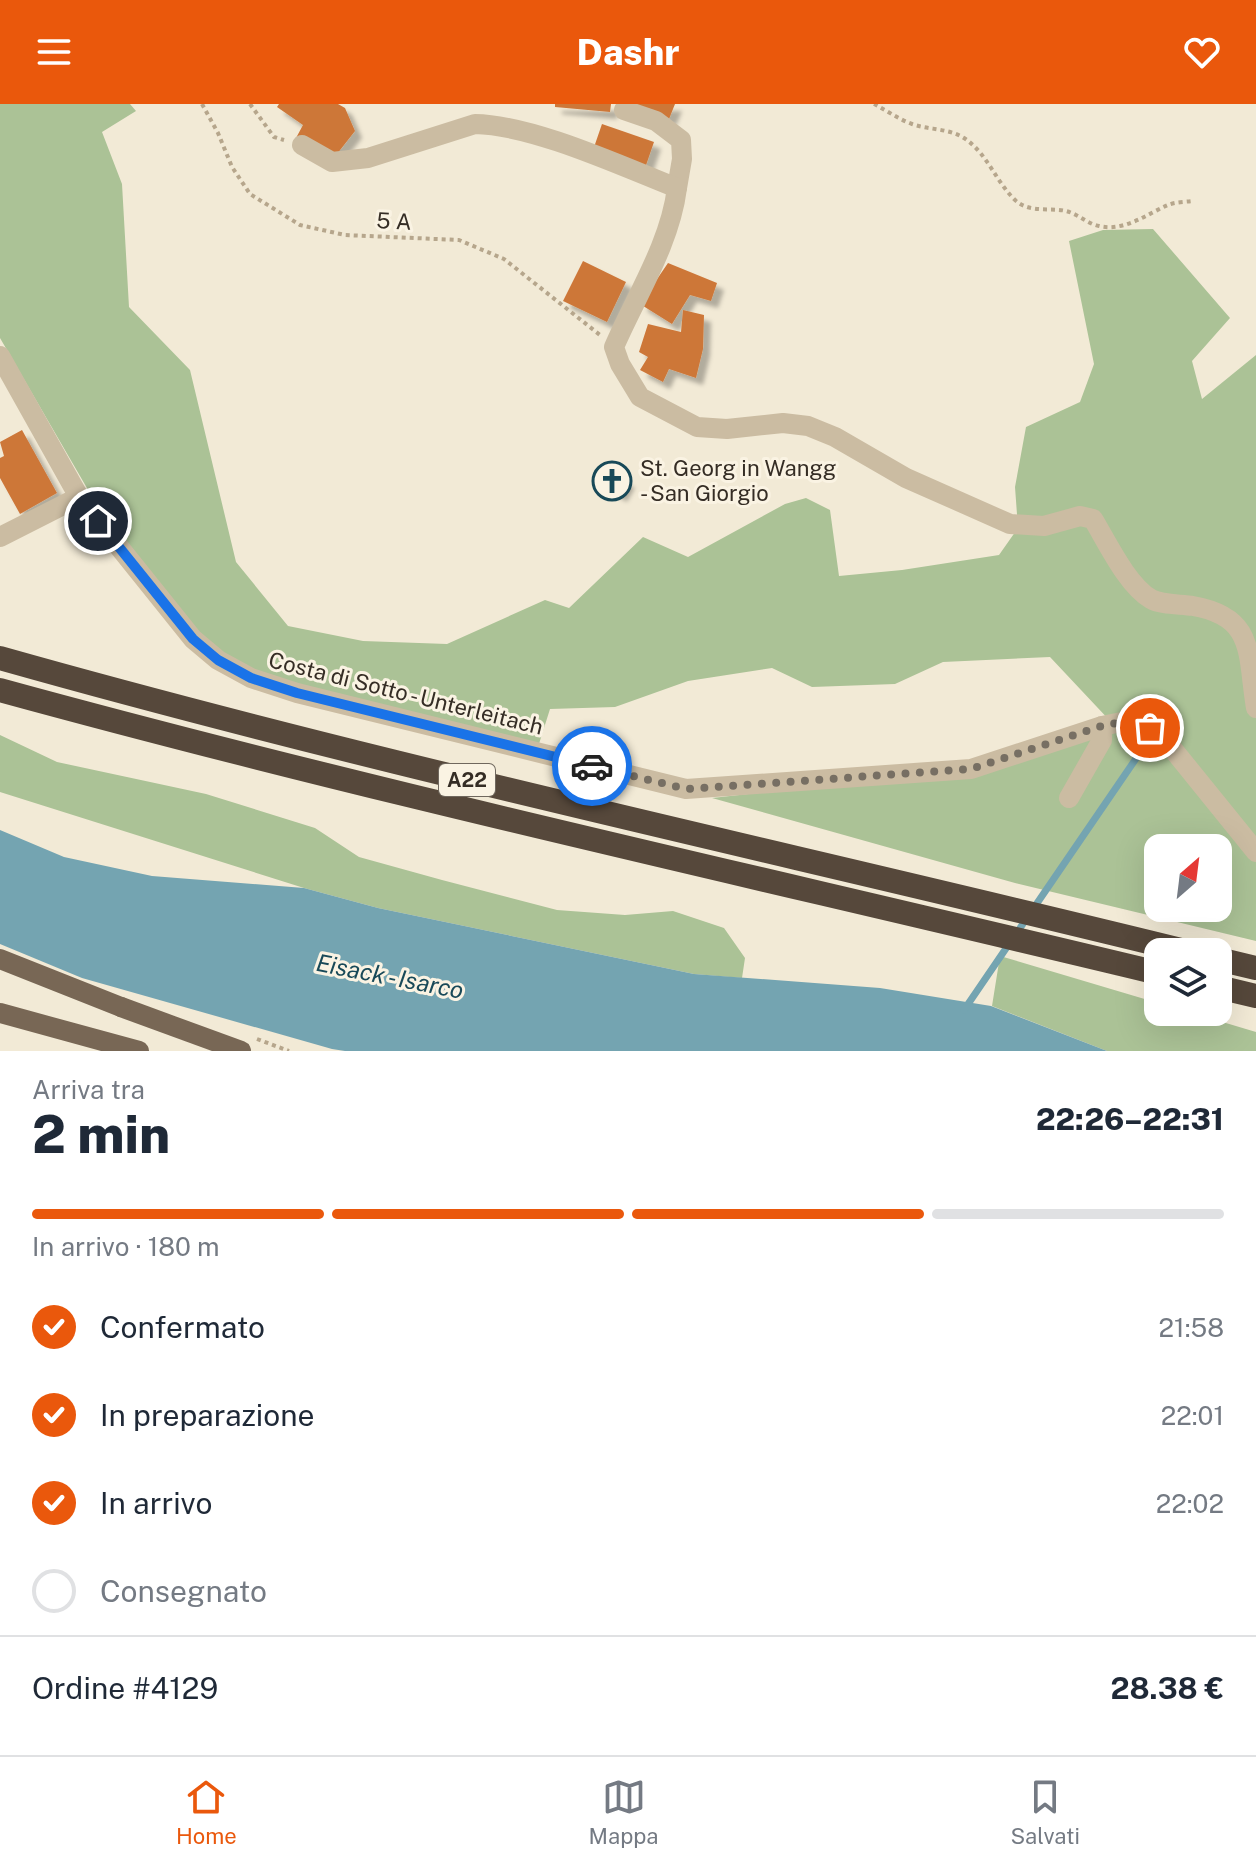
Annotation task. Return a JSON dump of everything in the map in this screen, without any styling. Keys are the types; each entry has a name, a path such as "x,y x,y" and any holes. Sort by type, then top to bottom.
{"highway":[{"name":"A22","path":"0,658 279,733 1144,941"},
{"name":"A22","path":"8,692 306,769 1144,970"},
{"path":"1232,962 1256,968"},
{"path":"1232,990 1256,996"}],"main road":[{"path":"0,959 241,1051"},
{"path":"0,1013 139,1051"}],"street":[{"path":"624,110 656,121 681,140 682,159 675,203 660,245 614,347 620,364 640,397 697,427 727,429 783,423 808,426 835,437 906,478 1010,524 1044,526 1080,516 1093,519 1136,586 1152,601 1210,609 1233,618 1248,639 1256,708"},
{"path":"302,145 332,162 368,158 475,124 491,125 535,135 677,188"},
{"name":"Costa di Sotto - Unterleitach","path":"0,356 79,497 193,639 218,660 251,678 312,697 686,789 971,769 1102,726 1136,719 1163,737 1256,852"},
{"path":"0,537 79,497"},
{"path":"1069,798 1102,740 1102,726"}],"path":[{"name":"5 A","path":"202,104 232,167 250,194 300,225 345,235 459,240 504,259 614,347"},
{"path":"250,104 274,137 302,145"},
{"path":"874,104 912,124 944,129 963,137 982,152 1017,202 1039,211 1062,210 1082,216 1099,226 1119,226 1144,219 1170,204 1192,201"}],"green space":[{"path":"0,104 130,104 136,111 102,132 122,184 129,307 190,370 236,562 288,626 363,641 447,644 545,600 569,608 643,537 688,557 785,504 806,498 830,510 839,576 999,555 1018,528 1015,487 1026,427 1080,402 1094,364 1069,241 1103,230 1153,229 1230,318 1192,361 1202,399 1256,355 1256,941 1177,922 1232,922 1232,834 1144,834 1144,914 1015,883 712,798 971,769 1112,723 1050,657 943,662 895,684 812,687 772,668 688,681 615,707 550,709 538,747 279,682 242,668 191,630 91,495 0,338"},
{"path":"0,735 57,762 206,794 315,828 359,857 442,880 557,910 625,915 673,911 724,928 745,958 742,978 694,974 378,908 304,888 0,792"},
{"path":"1000,956 1144,999 1144,1026 1232,1025 1256,1032 1256,1051 1107,1051 992,1006"}],"water":[{"name":"Eisack - Isarco","path":"0,830 64,857 152,876 304,888 378,908 694,974 880,988 991,1006 1107,1051 332,1049 82,978 0,944"}],"building":[{"path":"279,104 338,104 345,108 355,131 333,159 296,138 303,125 277,107"},
{"path":"555,104 611,104 610,112 555,107"},
{"path":"635,104 675,104 669,119"},
{"path":"602,124 654,142 644,171 592,153"},
{"path":"583,261 626,282 607,322 563,301"},
{"path":"668,263 717,283 711,301 690,295 672,324 640,304"},
{"path":"683,310 704,315 703,349 696,378 669,369 663,382 640,370 648,357 639,352 648,324 681,332"},
{"path":"22,430 57,493 20,514 0,478 0,458 4,456 0,442"},
{"name":"St. Georg in Wangg - San Giorgio","path":"603,468 628,481 620,495 596,481"}],"waterway":[{"path":"1016,934 1148,741"},
{"path":"964,1010 1009,944"}],"way so far":[{"path":"592,766 686,789 971,769 1102,726 1136,719 1150,728"}],"place":[{"name":"St. Georg in Wangg - San Giorgio","path":"612,481"}],"route":[{"path":"98,521 193,639 218,660 251,678 297,693 592,766"}]}
